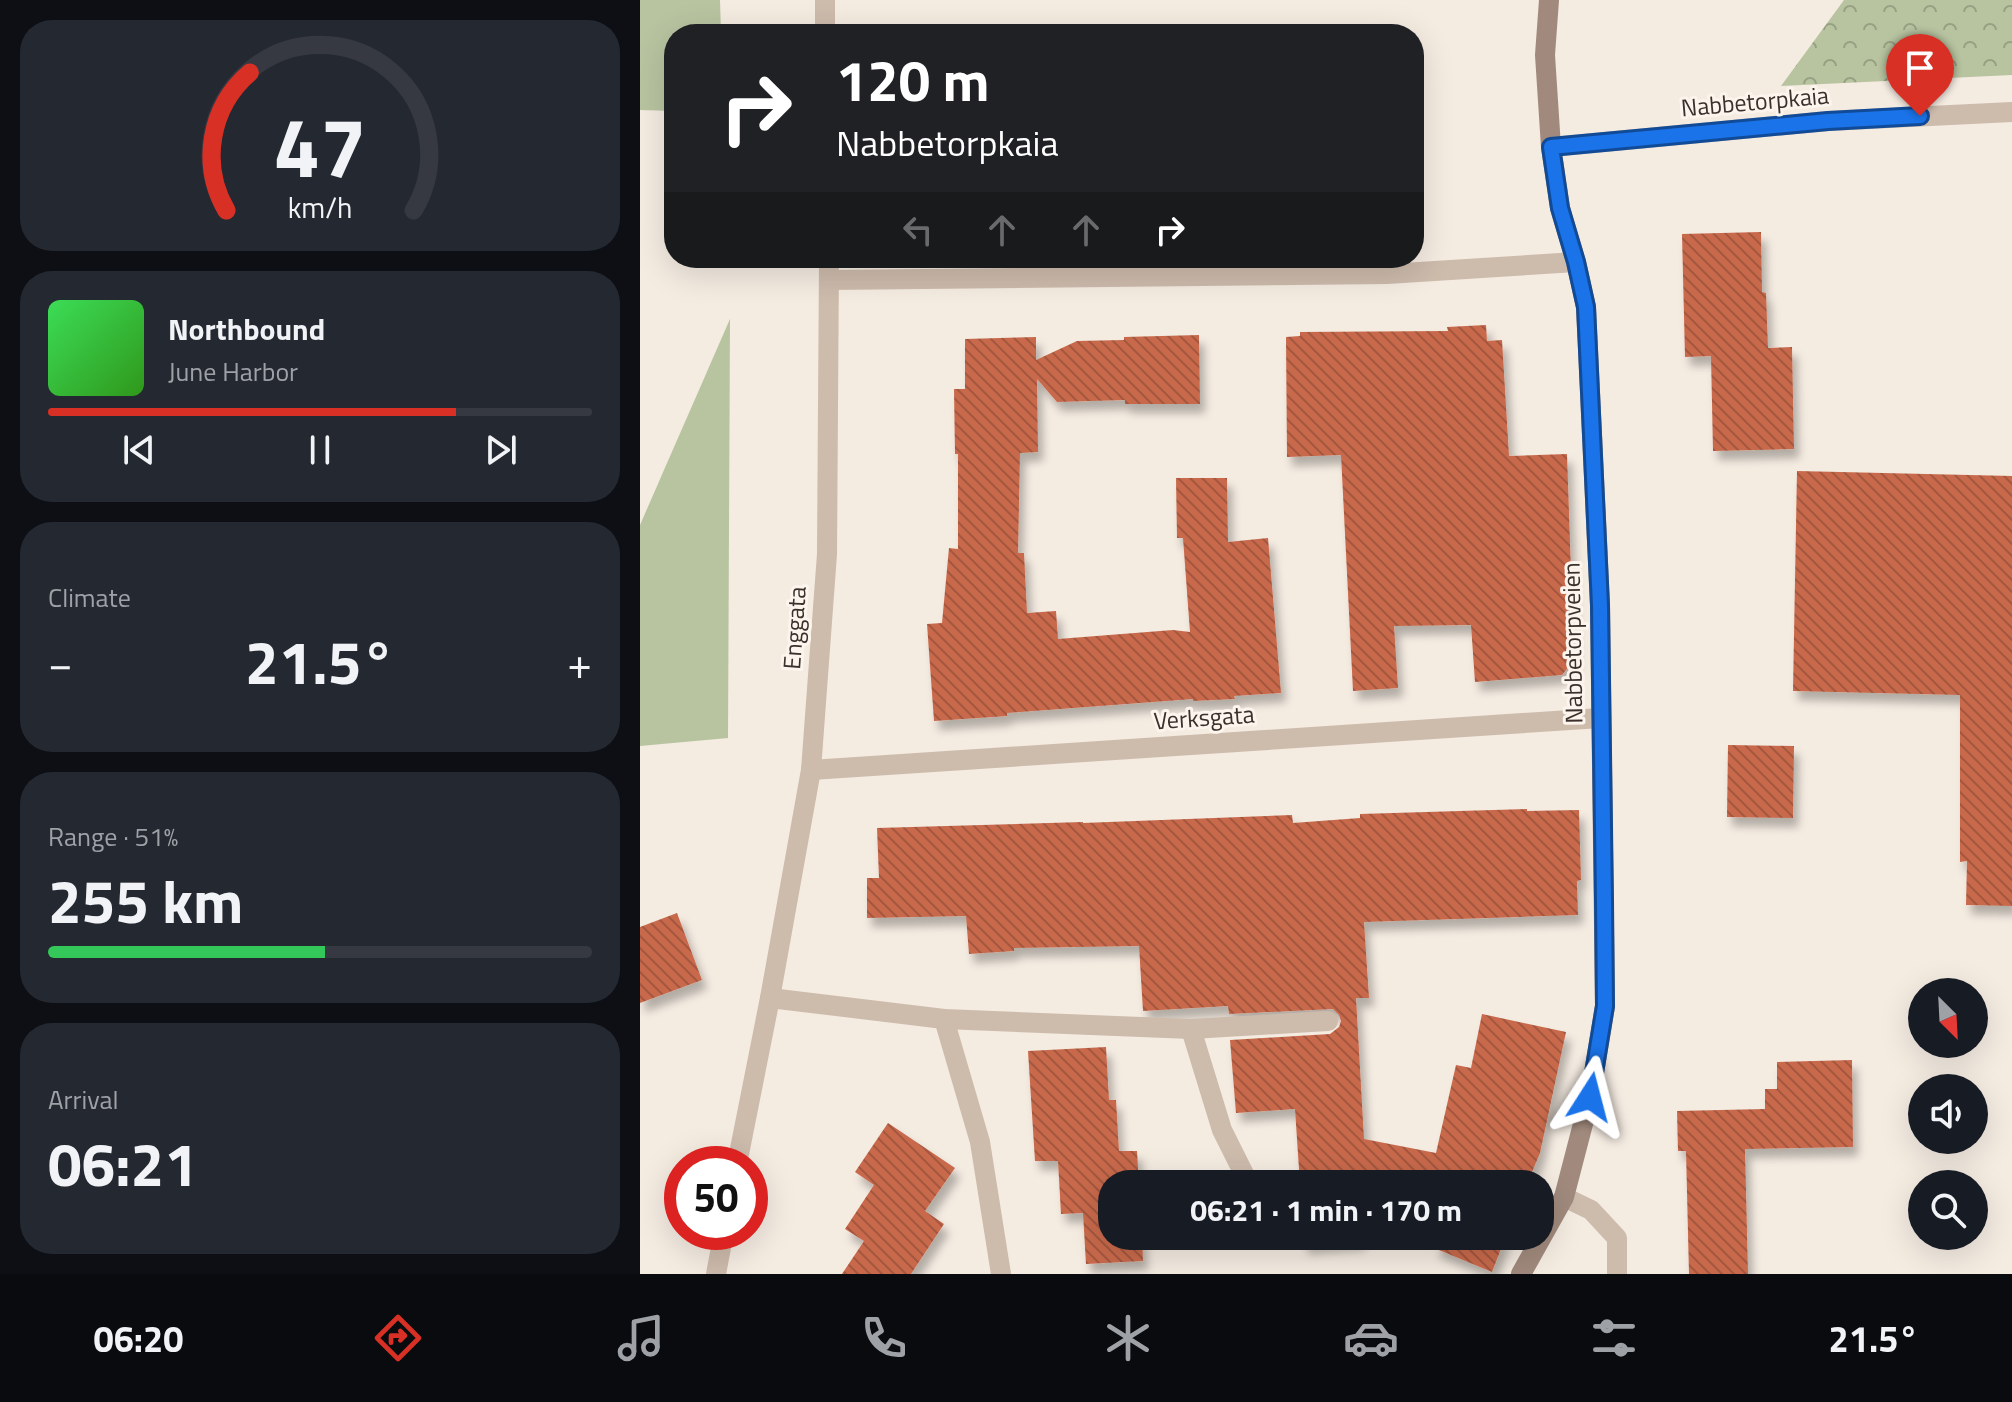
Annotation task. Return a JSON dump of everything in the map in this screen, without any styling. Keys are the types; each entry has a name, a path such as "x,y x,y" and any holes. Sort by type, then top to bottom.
{"main road":[{"name":"Nabbetorpveien","path":"1521,1274 1564,1197 1590,1097 1605,1006 1600,605 1586,307 1560,208 1551,147 1545,55 1549,0"}],"street":[{"path":"825,0 825,24"},
{"name":"Nabbetorpkaia","path":"1551,147 1828,121 2012,112"},
{"path":"830,280 1387,274 1576,262"},
{"name":"Enggata","path":"741,1146 811,770 827,554 829,268"},
{"name":"Verksgata","path":"811,770 1600,718"},
{"path":"770,998 944,1019 1191,1029 1328,1021"},
{"path":"944,1019 980,1142 1001,1274"},
{"path":"1191,1029 1222,1130 1242,1170"},
{"path":"1564,1197 1591,1210 1617,1238 1617,1274"},
{"path":"716,1274 721,1250"}],"green space":[{"path":"640,0 720,0 721,24 664,24 664,111 640,110"},
{"path":"1844,0 2012,0 2012,75 1781,86"},
{"path":"730,319 728,738 640,746 640,525"}],"building":[{"path":"1761,232 1762,292 1766,293 1768,348 1792,347 1794,449 1713,451 1711,356 1685,357 1682,234"},
{"path":"1486,325 1487,341 1502,340 1509,456 1567,454 1574,660 1562,675 1475,682 1471,625 1394,626 1398,688 1353,691 1341,455 1287,457 1286,337 1300,336 1300,332 1448,331 1447,327"},
{"path":"1199,335 1200,404 1125,404 1125,400 1057,402 1037,379 1038,452 1020,453 1018,553 1024,553 1027,613 1056,611 1058,639 1173,630 1190,632 1183,538 1177,538 1176,478 1227,478 1228,542 1268,538 1281,693 934,721 927,624 942,623 949,548 958,549 954,389 965,389 965,339 1036,337 1036,360 1077,341"},
{"path":"1797,471 2012,476 2012,906 1966,905 1967,861 1960,862 1960,695 1793,691"},
{"path":"1728,745 1794,746 1793,818 1727,817"},
{"path":"1579,810 1581,880 1577,881 1578,915 1364,922 1369,998 1356,998 1364,1139 1436,1153 1456,1065 1471,1068 1482,1014 1566,1032 1540,1153 1533,1170 1299,1170 1295,1109 1236,1113 1230,1040 1330,1034 1341,1021 1333,1009 1229,1014 1228,1006 1143,1011 1139,946 1014,948 1014,951 969,954 966,916 867,918 867,878 879,878 877,828 1292,815 1293,823 1360,818 1360,814"},
{"path":"677,913 702,980 640,1003 640,927"},
{"path":"1106,1047 1109,1100 1116,1100 1119,1151 1137,1151 1138,1170 1098,1170 1098,1250 1143,1250 1143,1261 1086,1264 1083,1213 1061,1214 1058,1161 1035,1161 1028,1051"},
{"path":"1852,1060 1853,1147 1745,1149 1748,1274 1689,1274 1686,1151 1678,1151 1677,1111 1765,1109 1765,1089 1777,1089 1777,1062"},
{"path":"888,1123 955,1168 925,1211 944,1224 911,1274 842,1274 864,1241 845,1229 874,1185 855,1172"},
{"path":"1439,1250 1501,1250 1492,1272"}],"route":[{"path":"1590,1097 1605,1006 1600,605 1586,307 1560,208 1551,147 1828,121 1920,116"}]}
